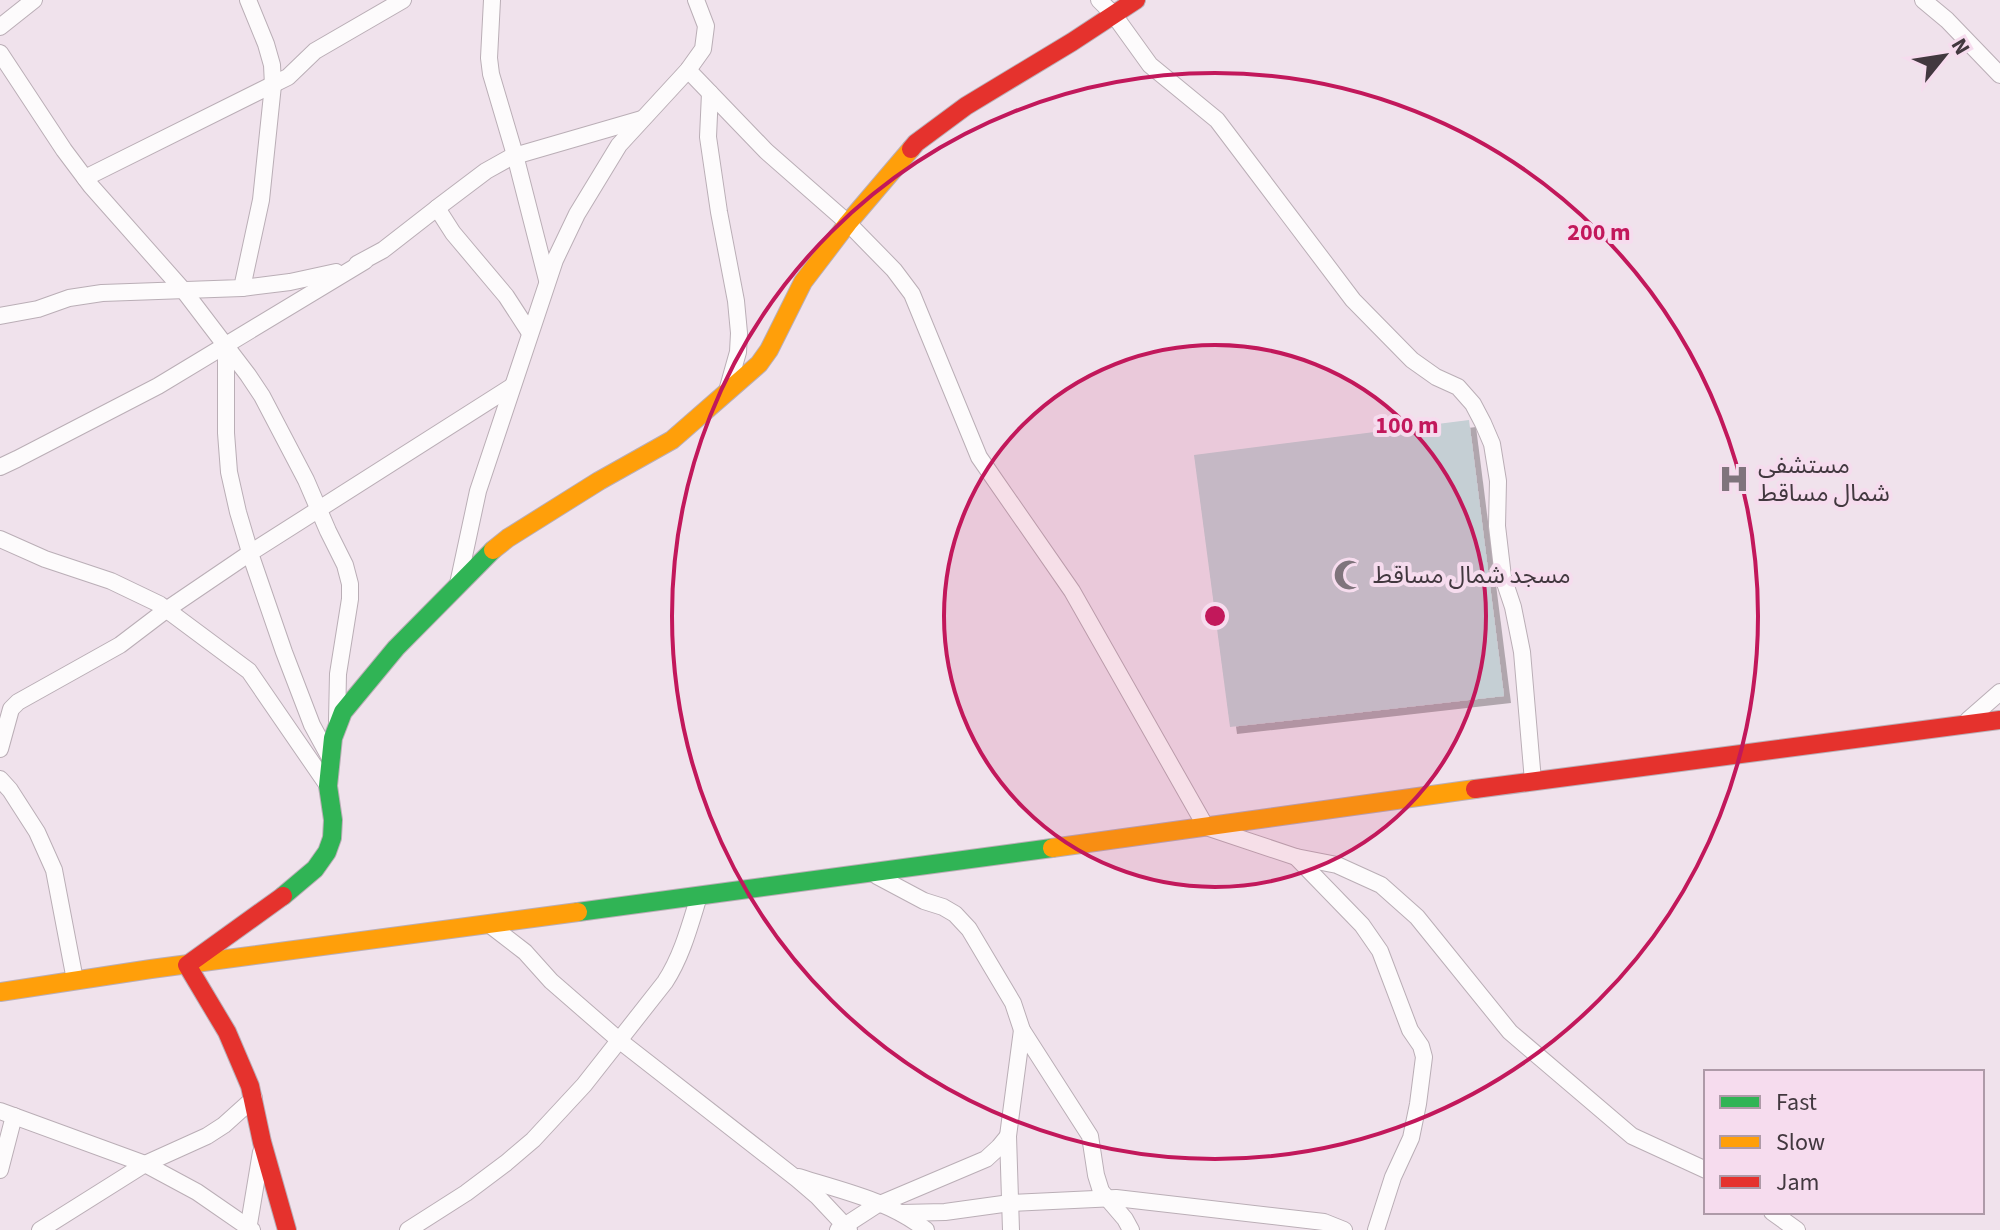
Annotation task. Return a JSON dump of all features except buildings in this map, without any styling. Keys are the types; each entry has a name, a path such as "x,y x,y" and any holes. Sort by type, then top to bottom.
{"main road":[{"path":"187,965 298,885 315,869 332,838 328,786 333,738 343,712 396,648 489,553 599,481 672,440 759,364 803,282 916,143 966,106 1136,0"},
{"path":"0,992 1533,781 2000,720"},
{"path":"187,965 227,1032 244,1070 287,1230"}],"street":[{"path":"0,27 34,0"},
{"path":"242,288 261,200 273,85 266,44 248,0"},
{"path":"85,178 288,77 315,51 403,0"},
{"path":"492,0 491,74 547,282"},
{"path":"458,586 478,491 555,260 577,214 619,145 688,70 703,49 706,26 696,0"},
{"path":"1099,0 1114,15 1150,65 1217,120 1353,300 1412,360 1436,377 1458,387 1473,404 1492,444 1498,481 1497,526 1503,577 1522,652 1533,781"},
{"path":"1923,0 1947,20 2000,75"},
{"path":"0,53 99,197 184,291 226,345 262,396 306,480 345,565 350,584 338,674 337,724"},
{"path":"688,70 766,151 848,223 894,270 912,294 979,457 1072,591 1206,827 1296,857 1337,865 1381,885 1417,917 1510,1032 1632,1136 1704,1169"},
{"path":"710,93 708,137 739,333 738,352 727,392"},
{"path":"0,467 158,386 365,261 486,171 515,155 643,118"},
{"path":"437,208 453,233 506,296 530,333"},
{"path":"0,316 102,293 242,288 328,275 365,261"},
{"path":"226,345 229,472 250,553 284,652 312,725 331,759"},
{"path":"0,749 11,709 18,702 120,645 250,553 511,387"},
{"path":"0,539 45,559 111,581 159,604 249,671 328,786"},
{"path":"1962,725 2000,692"},
{"path":"0,779 37,832 54,870 75,980"},
{"path":"1296,857 1362,925 1380,951 1410,1030 1421,1046 1424,1057 1411,1138 1393,1177 1376,1230"},
{"path":"872,873 955,914 969,929 1013,1003 1022,1030 1090,1136 1101,1191 1131,1230"},
{"path":"408,1230 506,1163 565,1108 672,971 699,896"},
{"path":"489,924 525,952 559,989 620,1041 818,1197 844,1228 880,1204 986,1159 1008,1136"},
{"path":"1011,1230 1008,1136 1022,1030"},
{"path":"40,1230 145,1164 207,1136 254,1098"},
{"path":"0,1170 7,1114 145,1164 197,1192 250,1229 262,1142"},
{"path":"792,1175 880,1204 901,1213 926,1230"},
{"path":"901,1213 945,1212 1010,1203 1107,1199 1324,1222 1344,1230"},
{"path":"1775,1214 1797,1230"}],"traffic: fast":[{"path":"283,896 315,869 332,838 328,786 333,738 343,712 396,648 493,550"},
{"path":"578,912 1052,848"}],"traffic: slow":[{"path":"493,550 599,481 672,440 759,364 803,282 911,149"},
{"path":"1052,848 1475,789"},
{"path":"0,992 578,912"}],"traffic: jam":[{"path":"911,149 966,106 1136,0"},
{"path":"1475,789 2000,720"},
{"path":"283,896 187,965 227,1032 250,1086 287,1230"}],"place":[{"name":"مستشفى شمال مساقط","path":"1734,479"},
{"name":"مسجد شمال مساقط","path":"1349,575"}]}
